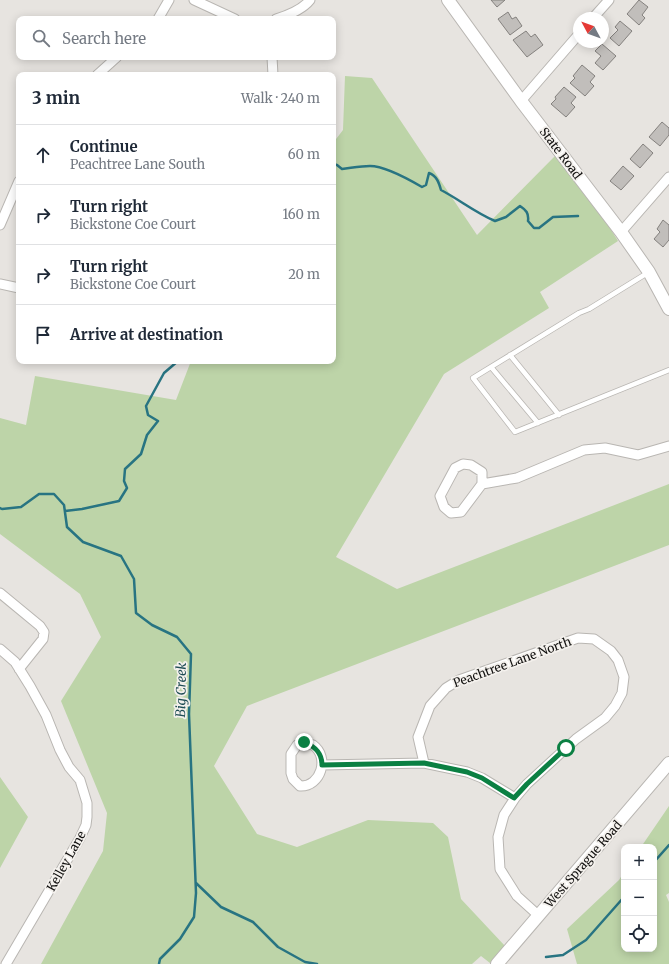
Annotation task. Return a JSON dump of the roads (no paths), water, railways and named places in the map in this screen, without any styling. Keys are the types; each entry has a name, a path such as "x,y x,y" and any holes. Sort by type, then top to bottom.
{"main road":[{"name":"State Road","path":"448,0 522,101 622,232 650,272 669,309"},
{"name":"West Sprague Road","path":"497,964 669,763"}],"street":[{"path":"160,16 168,0"},
{"path":"194,0 229,16"},
{"path":"285,16 294,13 307,4 310,0"},
{"path":"598,12 609,0"},
{"path":"522,101 573,41"},
{"path":"100,72 114,60"},
{"path":"272,60 273,72"},
{"path":"622,232 669,177"},
{"path":"0,225 16,188"},
{"path":"0,284 16,287"},
{"path":"482,484 482,472 471,466 463,464 456,468 440,496 444,507 451,513 460,512 482,484 517,478 584,450 605,448 638,455 669,446"},
{"path":"0,593 40,626 44,632 43,639 19,669"},
{"name":"Peachtree Lane North","path":"424,763 418,737 430,706 446,688 459,680 578,638 594,639 611,651 618,660 624,677 622,693 615,706 605,718 576,739 514,798"},
{"name":"Kelley Lane","path":"0,649 15,662 46,715 60,750 69,767 80,780 87,803 88,817 80,838 6,964"},
{"path":"304,742 313,746 318,752 322,765 320,775 313,783 306,786 300,786 293,779 291,773 292,754 297,745 304,742"},
{"path":"322,765 424,763 467,772 482,778 514,798 504,815 498,837 500,869 517,896 538,915"}],"lane":[{"path":"650,272 472,378 516,432 669,370"},
{"path":"510,355 559,415"},
{"path":"491,367 538,423"}],"waterway":[{"path":"336,165 342,169 370,166 382,168 422,187 426,185 429,173 432,174 436,178 441,190 495,221 506,217 520,206 527,212 528,221 534,228 539,228 553,217 578,216"},
{"path":"65,511 119,501 127,488 124,481 125,469 141,454 147,435 158,421 148,415 146,406 164,373 174,364"},
{"name":"Big Creek","path":"0,508 21,507 39,494 54,494 64,505 67,527 83,542 121,556 134,579 136,613 152,625 177,637 191,654 189,714 196,893 194,917 180,939 160,959 159,964"},
{"path":"657,859 669,845"},
{"path":"196,883 221,907 253,922 278,947 305,962 317,964"},
{"path":"546,957 563,955 586,940 621,900"}]}
